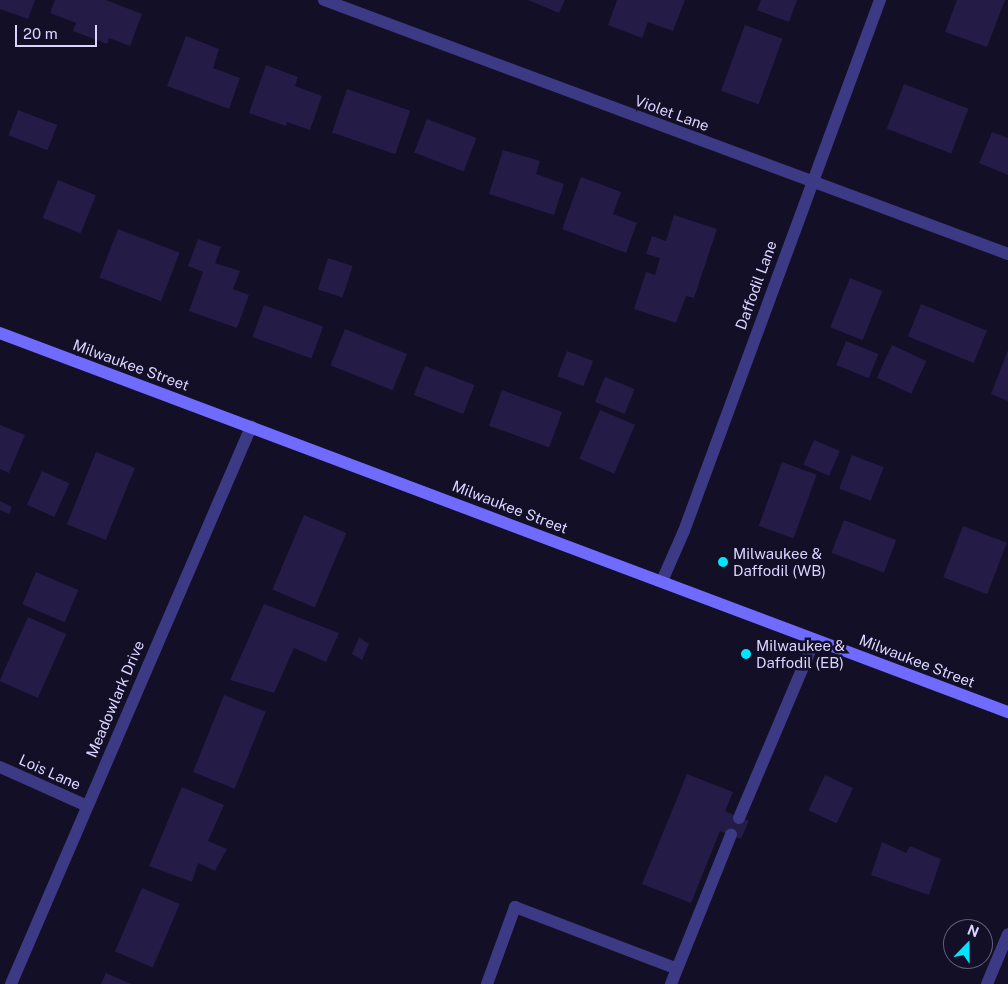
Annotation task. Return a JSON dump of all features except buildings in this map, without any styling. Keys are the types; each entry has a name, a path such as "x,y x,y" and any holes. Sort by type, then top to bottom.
{"street":[{"name":"Violet Lane","path":"324,0 1008,254"},
{"name":"Daffodil Lane","path":"662,581 688,518 811,181 880,0"},
{"name":"Milwaukee Street","path":"0,333 1008,712"},
{"name":"Meadowlark Drive","path":"11,984 251,427"},
{"path":"739,818 814,639"},
{"name":"Lois Lane","path":"0,768 87,806"},
{"path":"671,984 731,835"},
{"path":"487,984 516,907 677,969"},
{"path":"987,984 1008,934"}],"place":[{"name":"Milwaukee & Daffodil (WB)","path":"723,562"},
{"name":"Milwaukee & Daffodil (EB)","path":"746,654"}]}
